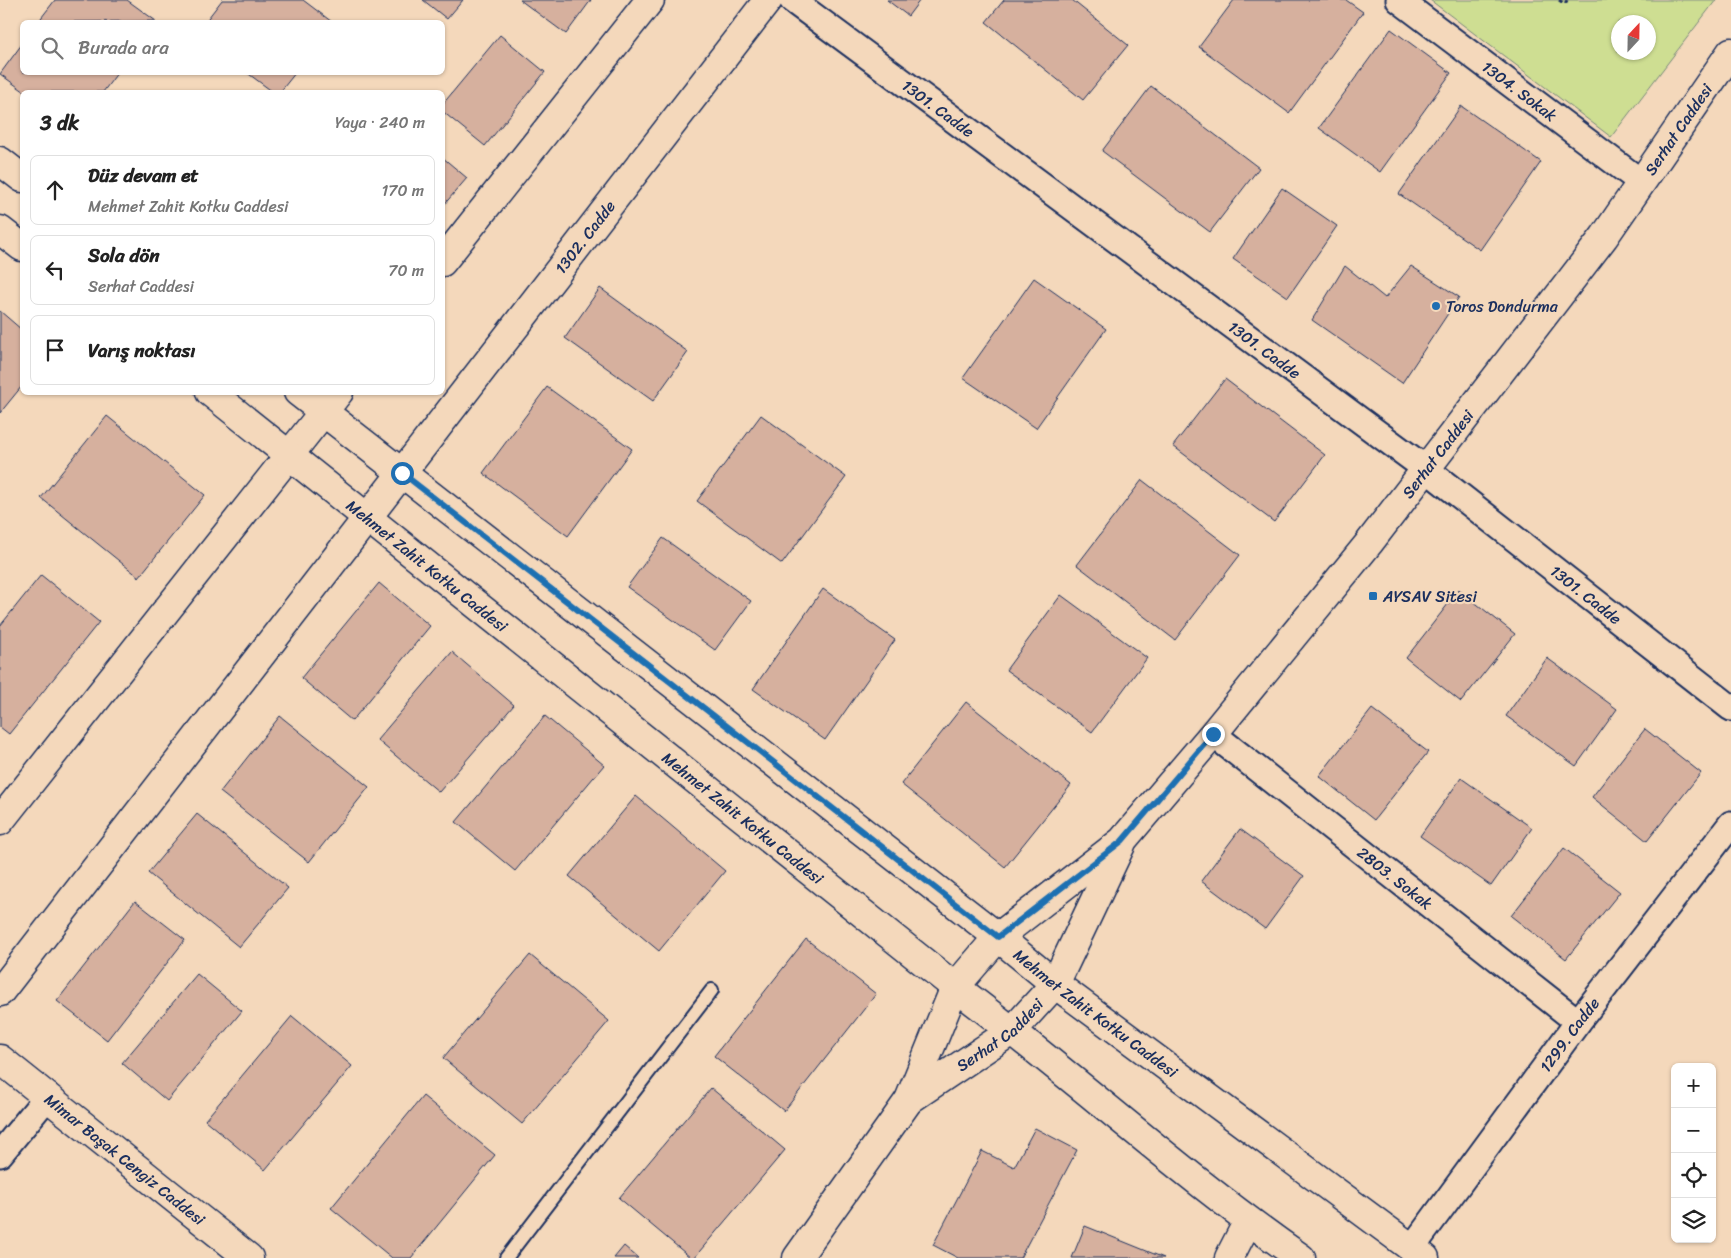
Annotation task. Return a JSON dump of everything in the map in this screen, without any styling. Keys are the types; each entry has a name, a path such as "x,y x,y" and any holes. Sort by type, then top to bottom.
{"main road":[{"path":"445,258 650,0"},
{"name":"1302. Cadde","path":"0,992 768,0"},
{"name":"Serhat Caddesi","path":"797,1258 910,1100 955,987 998,937 1122,841 1213,734 1369,543 1604,237 1731,52"},
{"path":"0,160 20,176"},
{"path":"0,230 20,245"},
{"name":"Mehmet Zahit Kotku Caddesi","path":"214,395 368,516 955,987 1013,1030 1248,1221 1302,1258"},
{"name":"Mehmet Zahit Kotku Caddesi","path":"308,395 331,402 402,473 998,937 1055,984 1419,1253"},
{"path":"0,821 331,402"},
{"name":"Serhat Caddesi","path":"910,1100 1013,1030 1055,984 1122,841"},
{"name":"Mimar Başak Cengiz Caddesi","path":"0,1059 249,1258"},
{"path":"1229,1258 1248,1221"}],"street":[{"name":"1301. Cadde","path":"792,0 1426,469 1731,708"},
{"name":"1304. Sokak","path":"1399,0 1642,182"},
{"name":"2803. Sokak","path":"1213,734 1578,1022"},
{"name":"1299. Cadde","path":"1419,1253 1578,1022 1731,824"},
{"path":"0,1154 47,1096"}],"lane":[{"path":"506,1258 712,990"}],"path":[{"path":"1559,0 1565,4 1567,0"}],"green space":[{"path":"1430,0 1716,0 1611,137"}],"building":[{"path":"55,0 127,0 155,20 40,20"},
{"path":"222,0 303,0 329,20 207,20"},
{"path":"423,0 463,0 447,19"},
{"path":"520,0 591,0 566,34"},
{"path":"887,0 920,0 908,16"},
{"path":"1004,0 1072,0 1128,45 1083,100 986,22"},
{"path":"1234,0 1346,0 1363,12 1289,113 1199,47"},
{"path":"1391,29 1451,73 1380,172 1319,128"},
{"path":"500,35 545,72 485,146 445,113 445,101"},
{"path":"20,47 20,75 116,75 104,90 22,90 0,74"},
{"path":"250,75 294,75 282,90 270,90"},
{"path":"1151,86 1259,168 1210,232 1102,151"},
{"path":"1461,106 1541,162 1480,250 1399,194"},
{"path":"445,160 467,178 445,204"},
{"path":"1282,188 1337,226 1288,297 1233,259"},
{"path":"1345,266 1385,298 1411,266 1459,297 1402,383 1312,320"},
{"path":"1034,278 1106,329 1036,428 963,378"},
{"path":"600,288 688,352 653,401 565,338"},
{"path":"0,311 20,328 20,388 0,413"},
{"path":"1225,379 1325,455 1274,522 1173,446"},
{"path":"547,387 632,449 568,536 483,473"},
{"path":"761,415 846,477 782,564 697,501"},
{"path":"107,416 205,495 139,577 41,498"},
{"path":"1142,480 1240,555 1175,640 1077,565"},
{"path":"663,538 751,601 715,650 627,587"},
{"path":"41,575 99,622 9,734 0,727 0,626"},
{"path":"379,583 430,626 352,721 301,678"},
{"path":"823,589 895,640 825,740 753,689"},
{"path":"1459,590 1515,634 1461,702 1406,658"},
{"path":"1061,595 1147,658 1092,732 1006,670"},
{"path":"452,652 514,705 439,792 377,740"},
{"path":"1547,658 1617,709 1576,766 1506,716"},
{"path":"966,702 1071,785 1005,867 901,784"},
{"path":"1372,709 1428,752 1374,820 1319,776"},
{"path":"280,716 369,787 309,862 220,792"},
{"path":"545,716 604,765 515,871 456,822"},
{"path":"1645,729 1701,773 1647,841 1592,797"},
{"path":"1461,778 1532,828 1491,886 1420,836"},
{"path":"636,796 725,871 659,951 569,876"},
{"path":"197,814 288,888 239,947 148,873"},
{"path":"1240,829 1304,876 1265,929 1201,881"},
{"path":"1564,848 1620,892 1566,959 1511,916"},
{"path":"135,901 185,940 107,1040 57,1001"},
{"path":"806,939 876,994 784,1111 714,1056"},
{"path":"530,955 609,1021 522,1124 443,1058"},
{"path":"197,974 242,1011 167,1101 122,1063"},
{"path":"292,1016 352,1066 265,1170 205,1120"},
{"path":"711,1088 785,1150 694,1258 691,1258 619,1198"},
{"path":"423,1096 495,1155 411,1258 392,1258 331,1208"},
{"path":"1035,1128 1077,1150 1020,1258 958,1258 933,1245 982,1151 1014,1167"},
{"path":"1085,1226 1164,1258 1072,1258"},
{"path":"624,1246 638,1258 614,1258"}],"place":[{"name":"Toros Dondurma","path":"1436,306"},
{"name":"AYSAV Sitesi","path":"1373,596"}],"route":[{"path":"402,473 998,937 1122,841 1213,734"}]}
